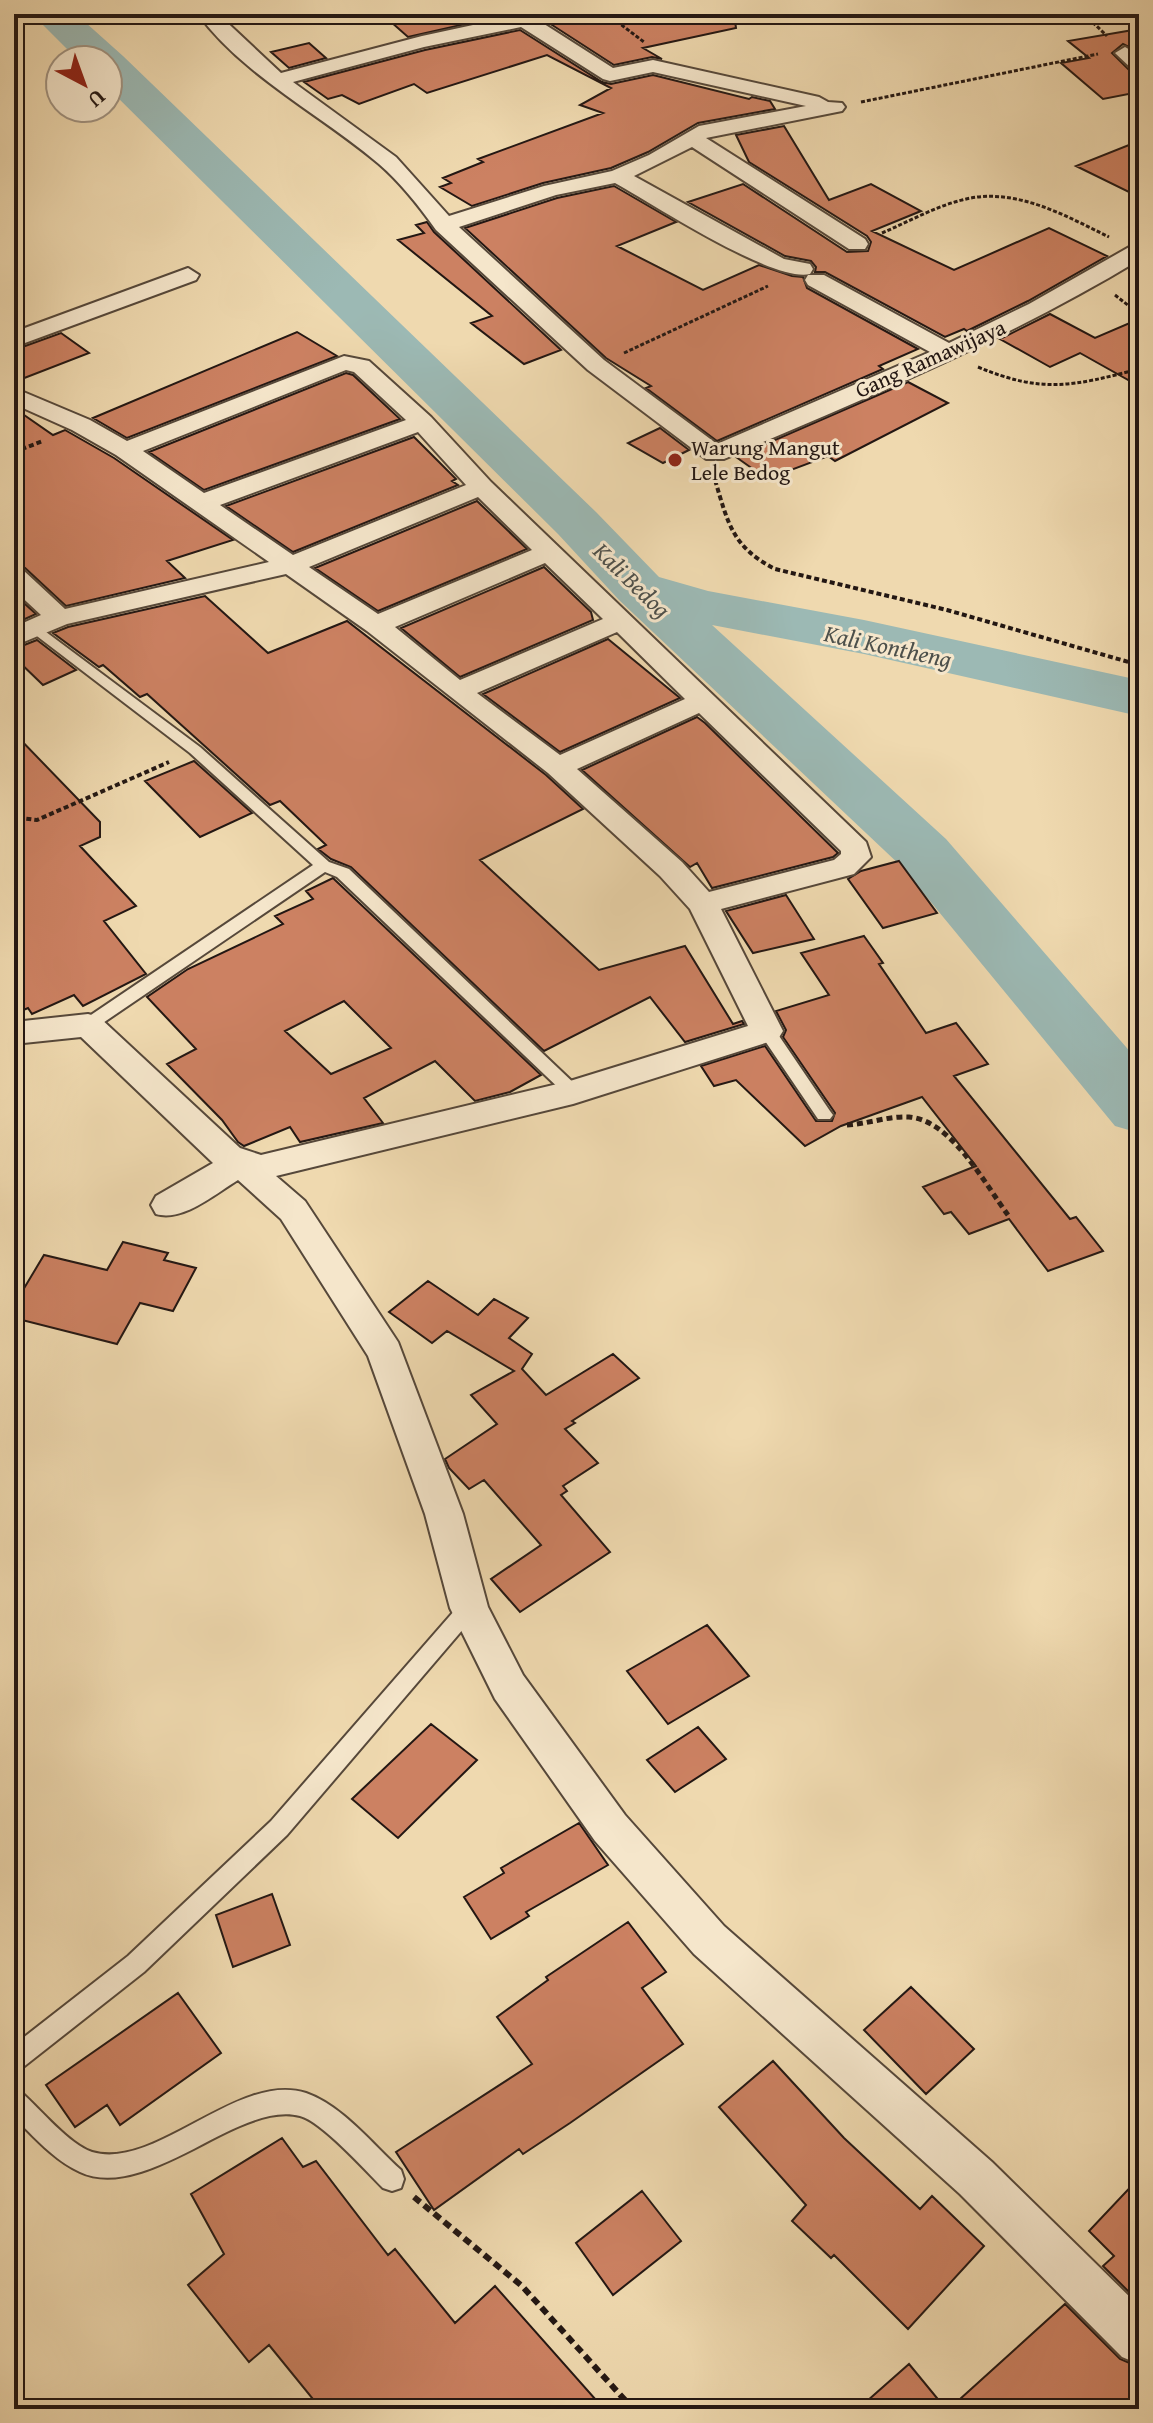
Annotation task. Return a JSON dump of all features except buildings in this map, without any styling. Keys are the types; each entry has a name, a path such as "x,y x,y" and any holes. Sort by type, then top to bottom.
{"street":[{"path":"207,14 278,80 389,159 430,203 444,225 596,365 715,454"},
{"path":"278,80 435,39 552,14"},
{"path":"524,20 610,75 653,66 835,107"},
{"path":"444,225 551,190 618,176 706,130 835,107"},
{"path":"692,138 857,244"},
{"path":"618,176 777,264 809,274 947,352"},
{"name":"Gang Ramawijaya","path":"715,454 947,352 1053,301 1139,251"},
{"path":"14,340 188,275"},
{"path":"125,450 344,363 361,366 422,422 482,487 701,702 856,849 856,857 844,867 703,904"},
{"path":"14,395 81,425 125,450 376,625 558,767 671,869 703,904 767,1031 573,1092 261,1167 240,1163 168,1205"},
{"path":"201,503 422,422"},
{"path":"24,632 59,618 291,565 482,487"},
{"path":"376,625 549,552"},
{"path":"14,576 59,618"},
{"path":"457,691 620,621"},
{"path":"558,767 701,702"},
{"path":"14,1033 88,1025 228,1157 240,1163 293,1210 385,1352 444,1514 469,1608 509,1687 610,1828 709,1940 976,2178 1139,2340"}],"lane":[{"path":"24,632 195,750 323,866 343,873 573,1092"},
{"path":"88,1025 323,866"},
{"path":"767,1031 824,1115"},
{"path":"14,2060 136,1964 279,1828 469,1608"},
{"path":"14,2101 80,2159 106,2167 142,2158 264,2107 279,2103 304,2104 392,2179"}],"path":[{"path":"835,107 1096,55 1132,59"},
{"path":"947,352 1007,380 1040,388 1074,385 1139,369"},
{"path":"715,454 714,485 731,533 753,558 796,576 947,610 1139,665"},
{"path":"14,810 21,818 37,820 195,750"},
{"path":"824,1115 842,1125 910,1117 933,1123 950,1138 1008,1215"},
{"path":"392,2179 522,2286 633,2409"}],"waterway":[{"name":"Kali Bedog","path":"52,14 85,44"},
{"name":"Kali Bedog","path":"124,81 577,523 639,588 924,853 1139,1108"},
{"name":"Kali Kontheng","path":"646,590 700,606 864,637 1139,698"}],"place":[{"name":"Warung Mangut Lele Bedog","path":"675,460"}]}
